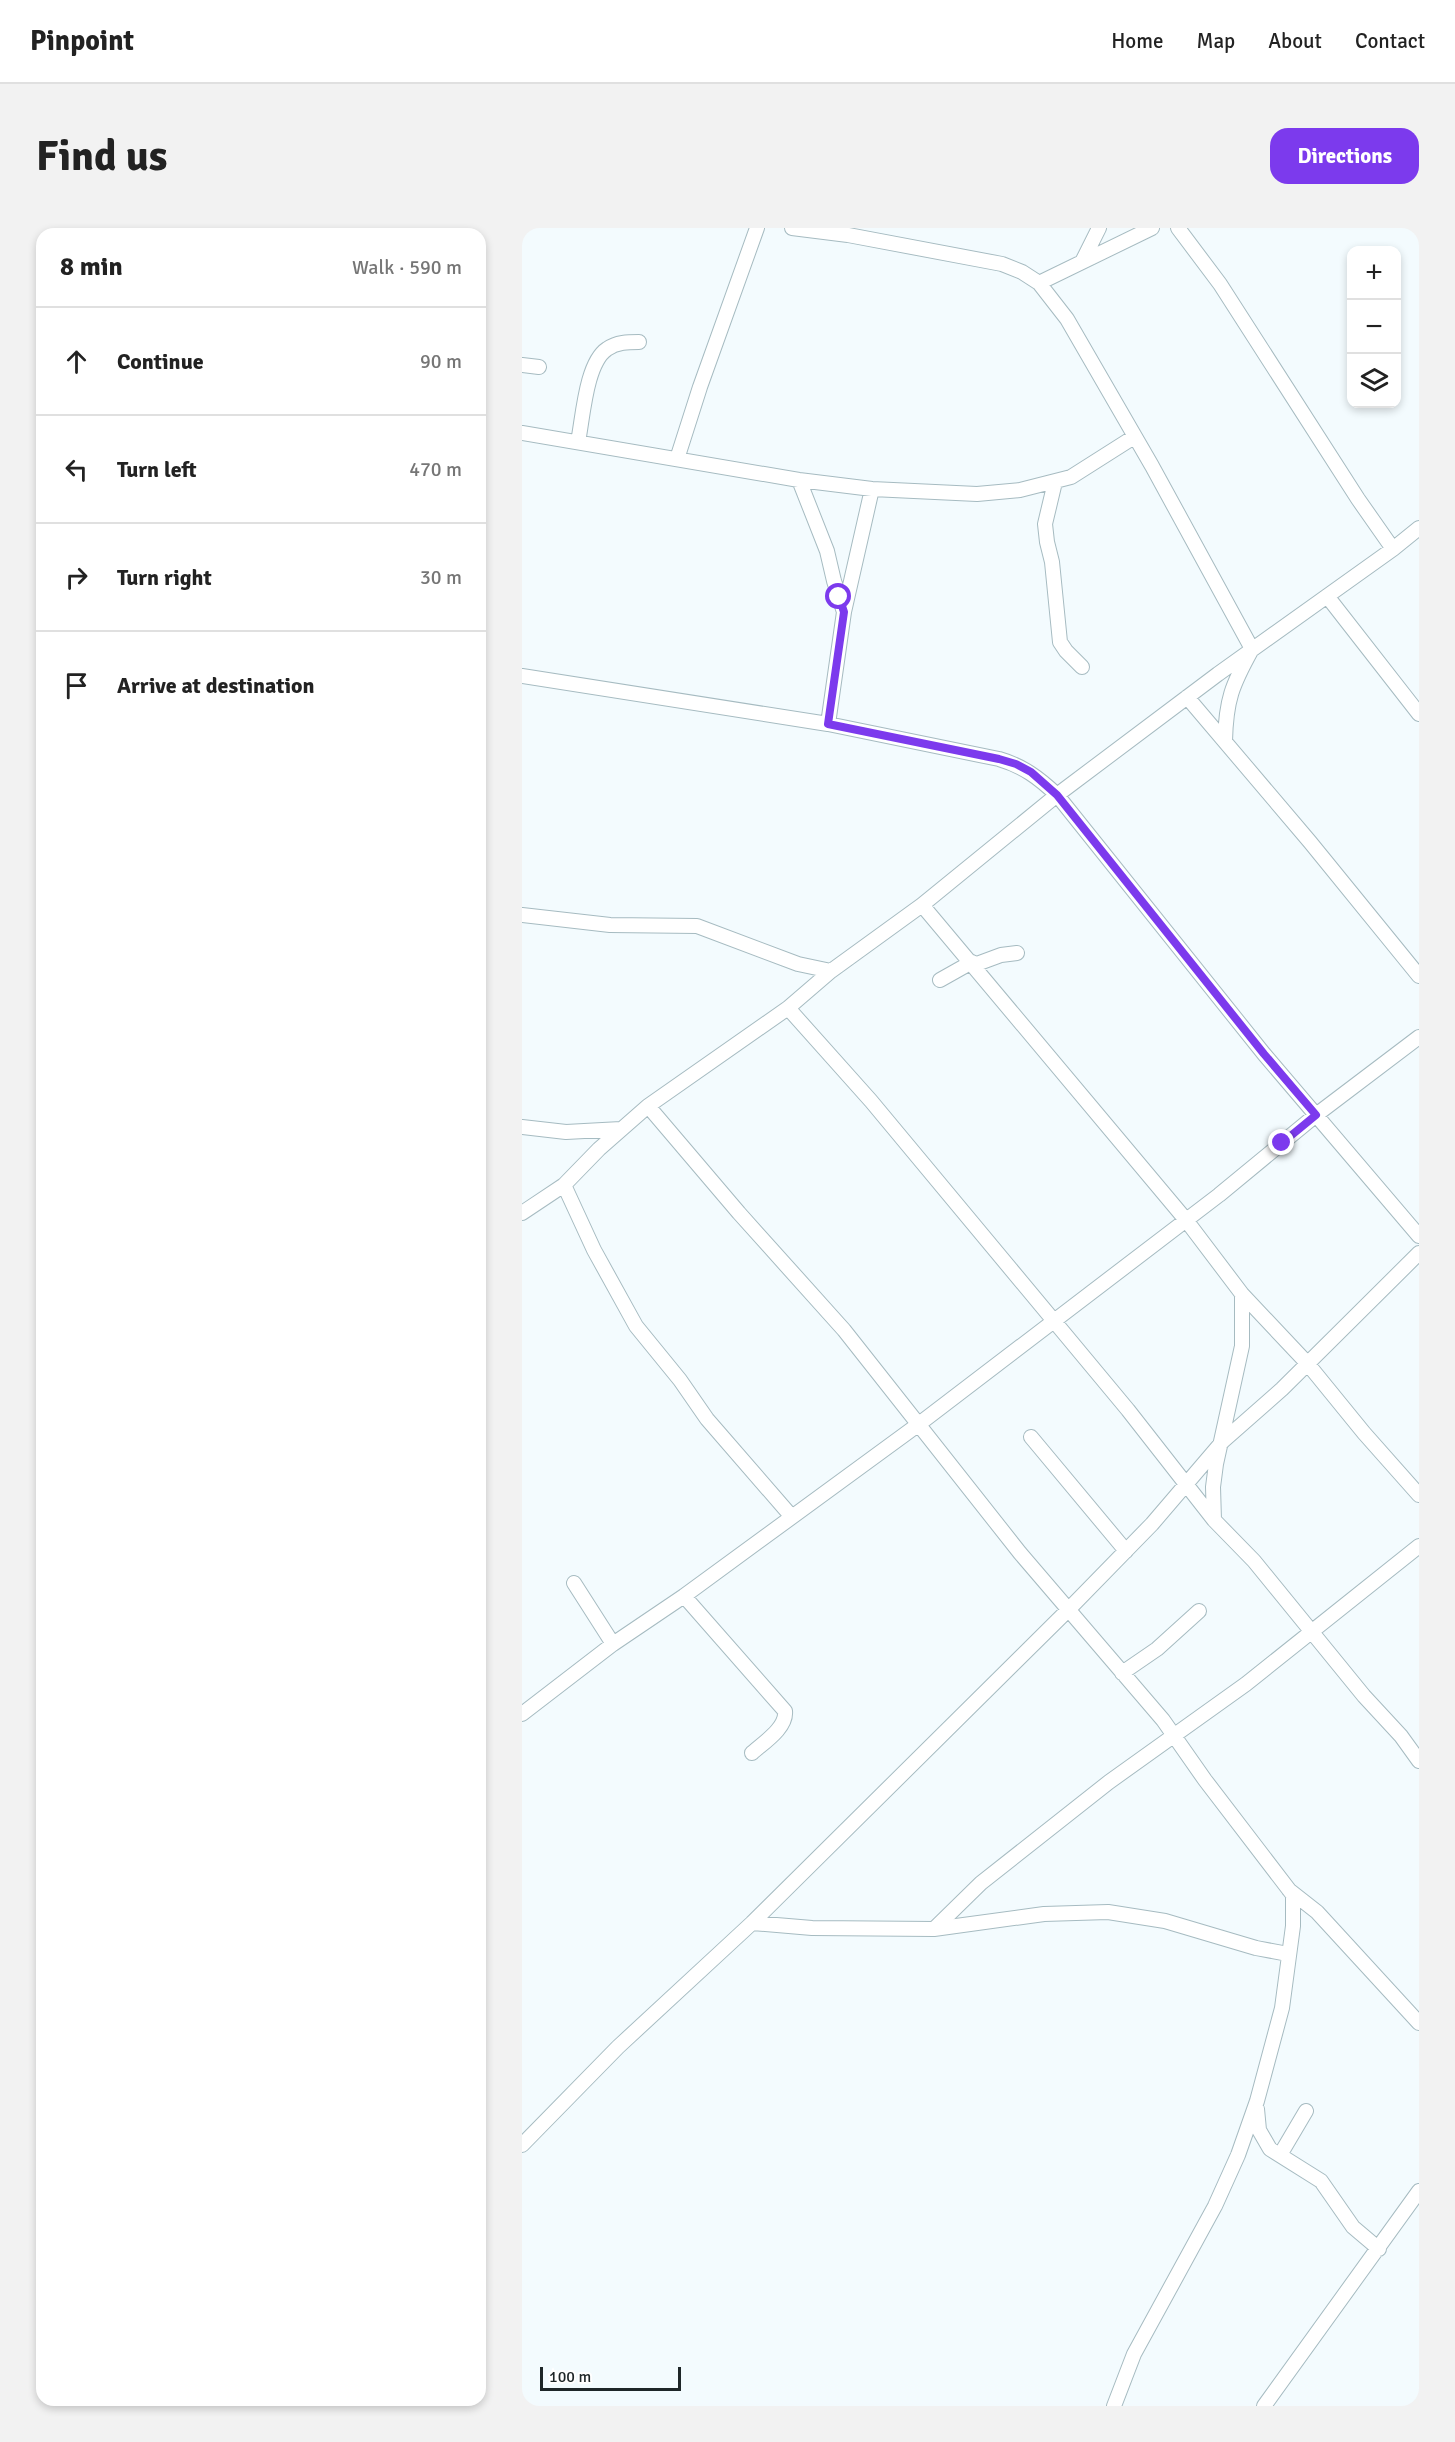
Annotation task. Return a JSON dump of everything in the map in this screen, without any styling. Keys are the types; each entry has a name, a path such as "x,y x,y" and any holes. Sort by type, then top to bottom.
{"street":[{"path":"677,459 700,387 757,228"},
{"path":"792,228 849,232 1002,264 1022,272 1039,283 1067,319 1252,649"},
{"path":"1083,260 1100,228"},
{"path":"1039,283 1152,228"},
{"path":"1178,228 1220,284 1339,470 1393,549"},
{"path":"578,442 597,358 612,346 623,342 639,342"},
{"path":"522,365 539,367"},
{"path":"522,433 799,480 872,489 977,494 1020,490 1055,482 1080,472 1134,437"},
{"path":"799,480 827,551 844,612"},
{"path":"1055,482 1045,524 1052,562 1060,642 1082,667"},
{"path":"828,724 844,612 872,489"},
{"path":"522,1213 564,1185 648,1106 788,1008 831,971 922,905 1057,795 1419,528"},
{"path":"1327,596 1419,714"},
{"path":"1225,741 1229,697 1236,677 1252,649"},
{"path":"522,676 828,724 1016,764 1031,772 1057,795 1264,1054 1419,1236"},
{"path":"1187,697 1419,976"},
{"path":"922,905 973,963 1186,1220 1242,1294 1307,1363 1364,1433 1419,1495"},
{"path":"522,915 610,925 697,926 798,964 831,971"},
{"path":"940,980 973,963 1001,955 1017,954"},
{"path":"788,1008 871,1101 1054,1321 1214,1520 1254,1561 1364,1696 1401,1736 1419,1761"},
{"path":"522,1714 613,1644 684,1596 919,1424 1186,1220 1316,1115 1419,1037"},
{"path":"648,1106 745,1221 844,1330 1020,1554 1176,1735 1205,1780 1293,1895 1293,1926 1282,2008 1272,2053 1257,2101 1238,2155 1215,2206 1134,2354 1114,2406"},
{"path":"522,1127 566,1131 621,1129"},
{"path":"564,1185 594,1250 636,1326 680,1380 707,1419 792,1517"},
{"path":"522,2145 618,2047 752,1923 1069,1609 1126,1551 1223,1442 1282,1389 1419,1253"},
{"path":"1214,1520 1213,1487 1216,1464 1223,1442 1242,1346 1242,1294"},
{"path":"1031,1437 1126,1551"},
{"path":"934,1929 981,1883 1125,1769 1176,1735 1312,1633 1419,1546"},
{"path":"574,1583 613,1644"},
{"path":"684,1596 785,1711 782,1725 752,1753"},
{"path":"1122,1673 1157,1648 1199,1611"},
{"path":"1289,1890 1317,1912 1419,2024"},
{"path":"752,1923 785,1927 934,1929 1044,1914 1108,1912 1165,1921 1256,1948 1288,1954"},
{"path":"1257,2101 1257,2120 1262,2139 1270,2149 1321,2181 1353,2227 1379,2249"},
{"path":"1280,2156 1306,2111"},
{"path":"1264,2406 1419,2191"}],"route":[{"path":"839,597 844,612 828,724 999,759 1016,764 1041,780 1057,795 1107,855 1264,1054 1316,1115 1282,1143"}]}
